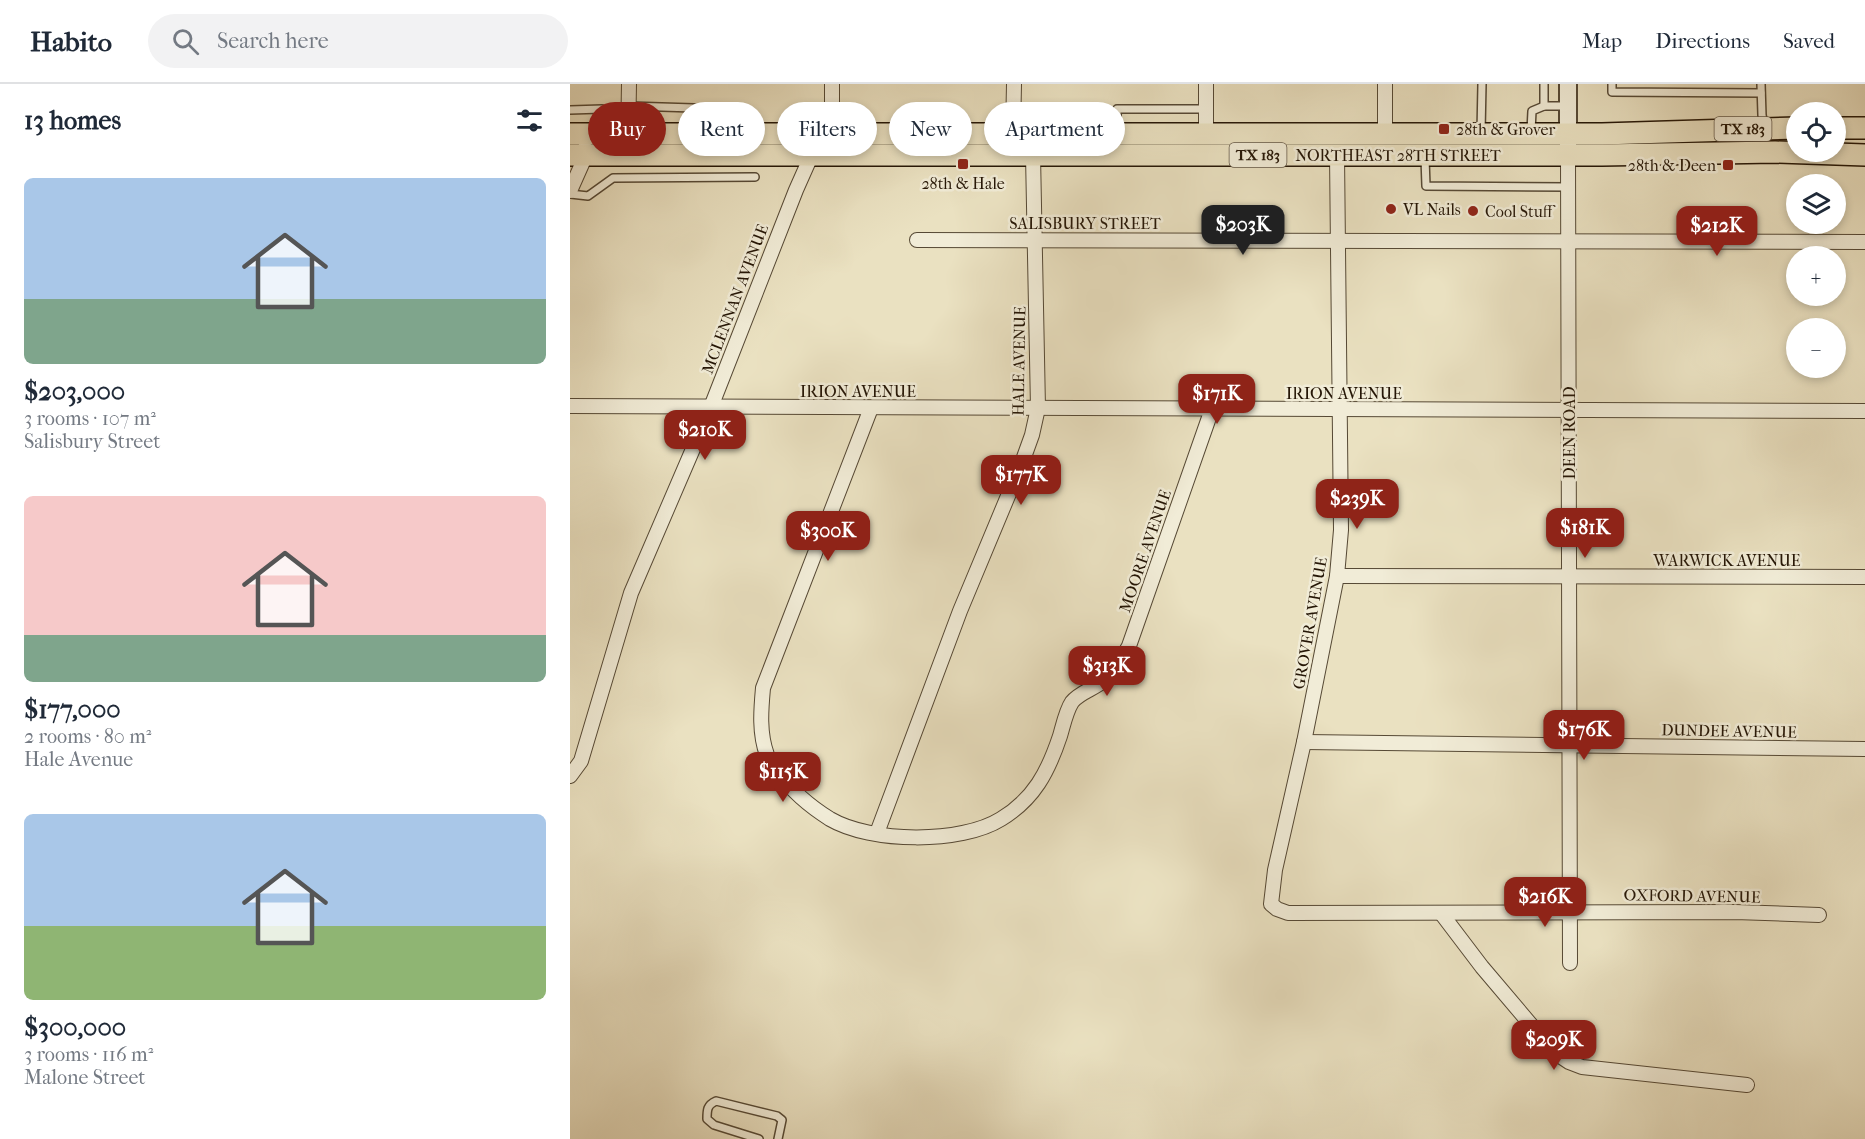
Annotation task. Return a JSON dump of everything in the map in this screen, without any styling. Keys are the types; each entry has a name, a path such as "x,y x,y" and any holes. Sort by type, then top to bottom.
{"main road":[{"path":"1765,128 1774,152"},
{"name":"NORTHEAST 28TH STREET","path":"1125,134 1568,134 1786,128"},
{"path":"1846,128 1865,128"},
{"name":"NORTHEAST 28TH STREET","path":"1125,155 1568,155 1774,152 1865,155"},
{"name":"NORTHEAST 28TH STREET","path":"877,154 984,155"},
{"name":"NORTHEAST 28TH STREET","path":"655,156 694,161 778,156"}],"street":[{"path":"629,84 629,102"},
{"path":"832,84 832,102"},
{"path":"1014,84 1014,102"},
{"path":"1206,84 1206,134"},
{"path":"1385,84 1385,134"},
{"name":"DEEN ROAD","path":"1568,84 1570,963"},
{"path":"571,187 577,144"},
{"name":"GROVER AVENUE","path":"1277,909 1271,904 1275,870 1338,576 1341,530 1338,155"},
{"name":"MCLENNAN AVENUE","path":"570,776 581,761 631,593 711,407 811,156"},
{"name":"HALE AVENUE","path":"877,833 960,611 1032,435 1038,408 1033,156"},
{"name":"SALISBURY STREET","path":"917,240 1865,242"},
{"name":"IRION AVENUE","path":"570,406 1865,411"},
{"name":"MOORE AVENUE","path":"870,408 763,688 762,738 768,757 790,788 830,818 846,826 901,837 949,837 976,830 999,821 1017,809 1039,784 1051,764 1073,701 1103,681 1122,660 1129,646 1212,409"},
{"name":"WARWICK AVENUE","path":"1338,576 1865,577"},
{"name":"DUNDEE AVENUE","path":"1304,742 1865,748"},
{"name":"OXFORD AVENUE","path":"1277,909 1288,913 1735,912 1819,915"},
{"path":"1441,913 1482,967 1554,1052 1569,1062 1582,1067 1747,1086"}],"lane":[{"path":"1481,134 1482,84"},
{"path":"1544,84 1544,106"},
{"path":"1612,84 1612,92 1761,93"},
{"path":"1728,84 1728,93"},
{"path":"1761,84 1765,128"},
{"path":"1531,134 1532,111 1544,106 1568,106"},
{"path":"570,110 588,109"},
{"path":"1125,109 1206,109"},
{"path":"1425,155 1426,186 1569,187"},
{"path":"641,156 648,177"},
{"path":"694,161 694,177"},
{"path":"571,187 588,196 612,178 755,177"},
{"path":"759,1139 714,1125 707,1119 707,1109 710,1103 716,1101 777,1116 783,1124 778,1139"}],"place":[{"name":"28th & Grover","path":"1444,129"},
{"name":"28th & Hale","path":"963,164"},
{"name":"28th & Deen","path":"1728,165"},
{"name":"VL Nails","path":"1391,209"},
{"name":"Cool Stuff","path":"1473,211"}]}
